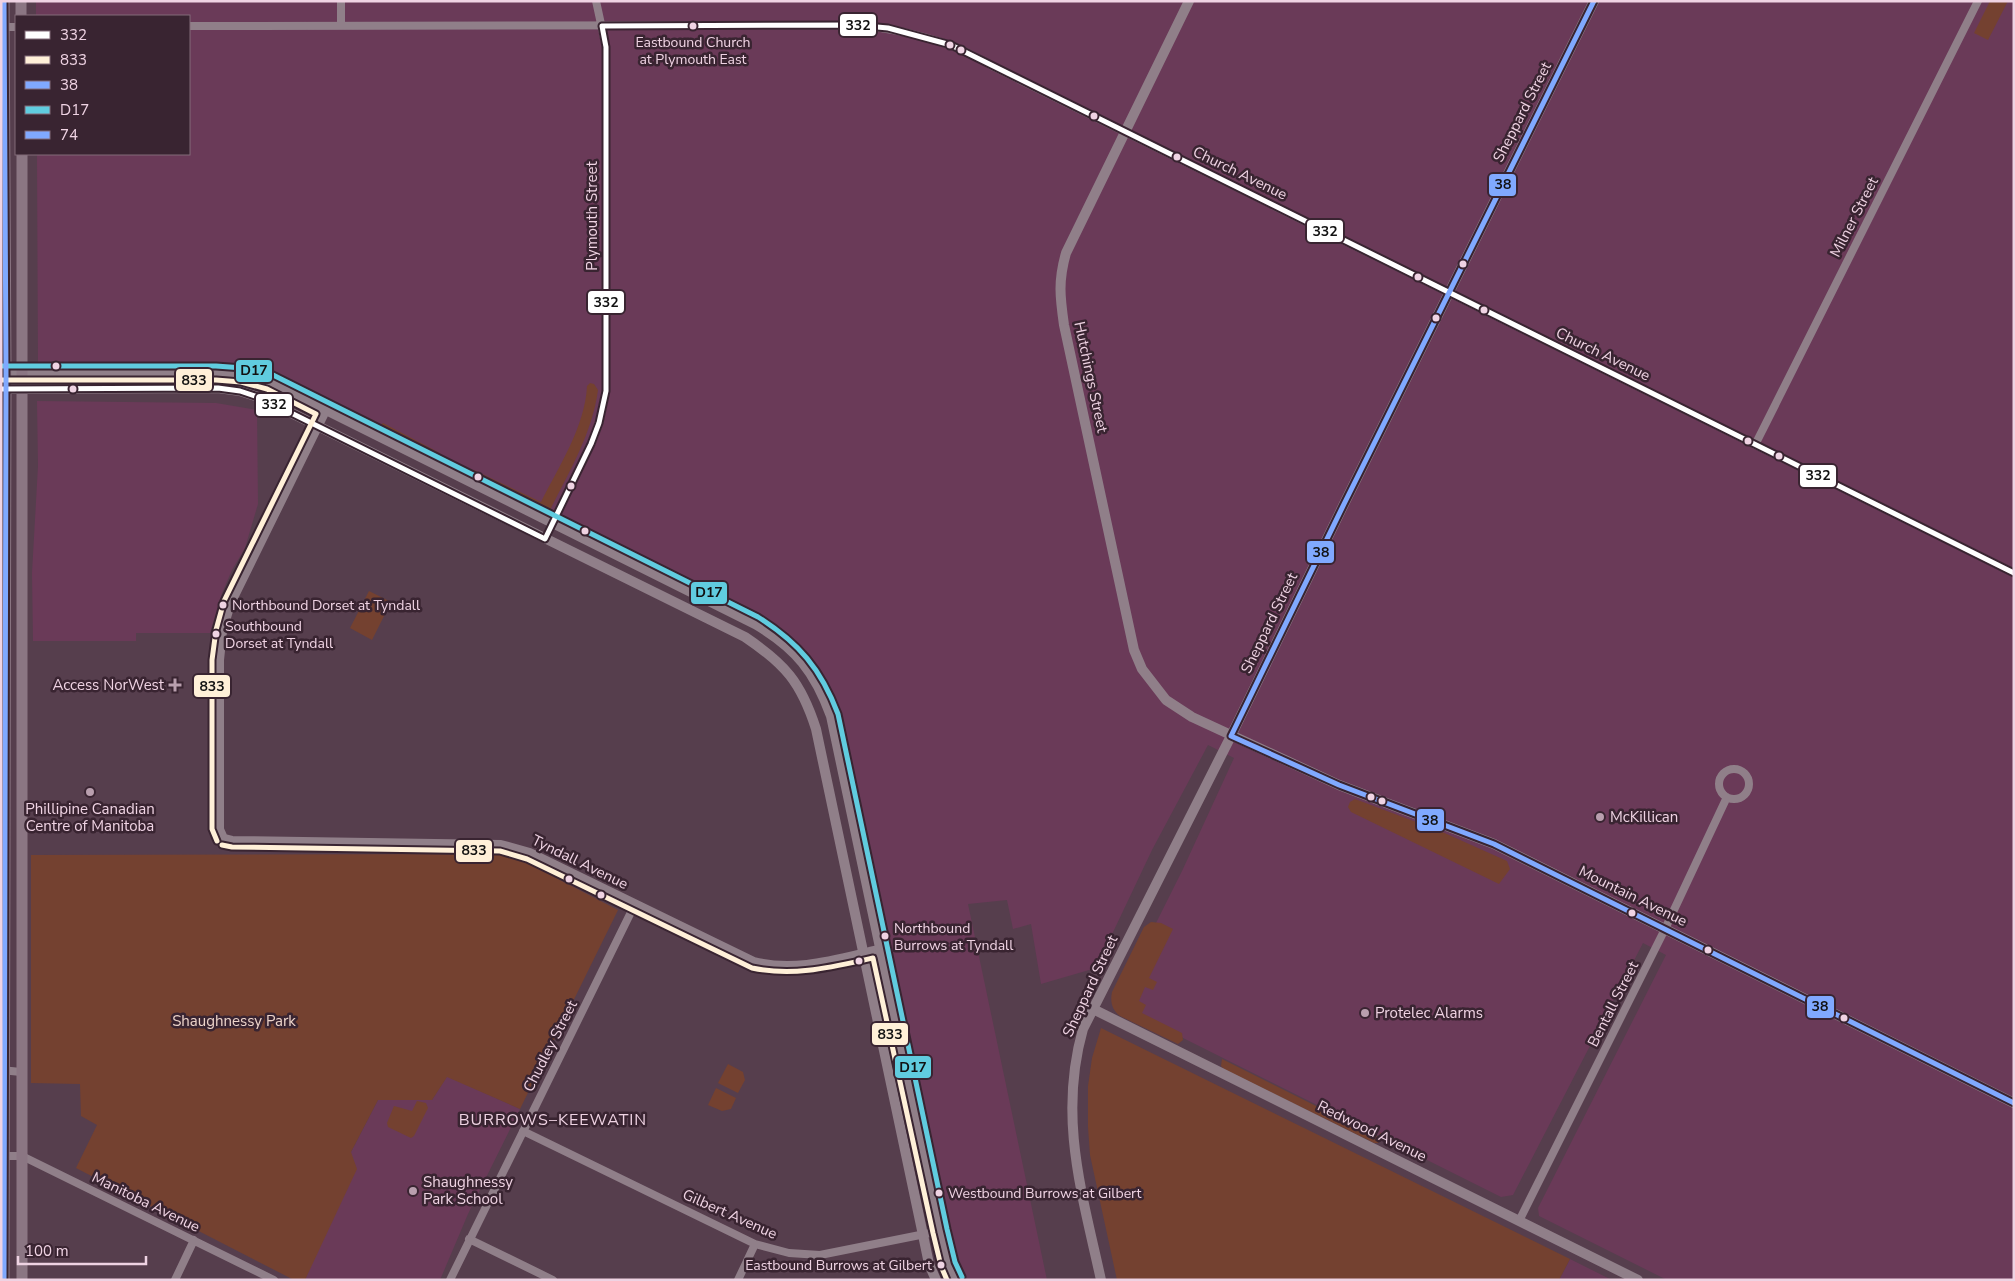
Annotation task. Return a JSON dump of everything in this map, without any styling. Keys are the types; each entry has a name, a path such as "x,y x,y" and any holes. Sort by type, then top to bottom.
{"main road":[{"path":"4,1 4,1280"},
{"path":"21,1 21,15"},
{"path":"22,155 22,1280"}],"street":[{"path":"341,1 341,26"},
{"name":"Plymouth Street","path":"546,538 594,437 606,392 606,47 596,1"},
{"name":"Hutchings Street","path":"1190,1 1066,253 1060,275 1060,299 1134,650 1142,669 1166,700 1192,717 1231,736"},
{"name":"Sheppard Street","path":"1101,1280 1076,1161 1071,1120 1072,1086 1077,1051 1083,1029 1231,736 1594,1"},
{"name":"Milner Street","path":"1755,445 1978,1"},
{"name":"Church Avenue","path":"190,26 855,25 888,28 951,45 1755,445 1903,516 2014,573"},
{"path":"4,27 15,27"},
{"path":"4,373 216,372 242,375 270,382 755,624 774,635 792,649 818,685 831,716 940,1231 954,1280"},
{"path":"162,388 163,373"},
{"path":"3,390 218,388 240,391 261,398 745,637 767,652 792,677 809,708 816,729 929,1264 936,1280"},
{"path":"318,426 326,411"},
{"name":"Tyndall Avenue","path":"318,426 231,604 223,631 220,660 220,829 224,838 232,840 501,844 530,852 744,957 766,964 805,964 879,949"},
{"name":"Mountain Avenue","path":"1231,736 1339,784 1494,844 2014,1103"},
{"name":"Bentall Street","path":"1519,1221 1665,929 1728,797"},
{"path":"3,842 22,842"},
{"name":"Chudley Street","path":"450,1280 635,904"},
{"name":"Redwood Avenue","path":"1092,1009 1638,1280"},
{"path":"3,1070 22,1072"},
{"name":"Gilbert Avenue","path":"523,1131 755,1244 789,1253 820,1255 940,1231"},
{"name":"Manitoba Avenue","path":"4,1156 22,1156 274,1280"},
{"path":"470,1239 553,1280"},
{"path":"175,1280 194,1240"},
{"path":"738,1280 755,1244"}],"shaded area":[{"path":"36,1 2014,1 2014,1280 1667,1280 1539,1216 1538,1208 1666,955 1643,943 1513,1195 1501,1197 1169,1031 1117,1001 1183,869 1234,758 1208,745 1152,850 1096,968 1041,984 1031,924 1013,929 1007,900 968,904 1047,1280 964,1280 953,1250 835,705 827,686 808,657 771,622 274,378 249,370 38,368 37,155 190,155 190,15 36,15"},
{"path":"37,401 216,403 257,410 258,504 245,548 232,570 222,593 210,633 136,633 136,641 33,641 32,573 38,466"},
{"name":"Shaughnessy Park School","path":"447,1076 520,1109 468,1214 440,1280 305,1280 351,1152 378,1100 432,1100"},
{"path":"1570,1259 1612,1280 1559,1280"}],"green space":[{"path":"1990,1 2008,1 1988,40 1974,33"},
{"path":"590,383 594,384 598,390 591,422 572,467 549,512 538,512 471,479 470,476 474,470 541,502 570,446 582,416 587,386"},
{"path":"337,403 373,420 369,427 354,421 340,412"},
{"path":"383,423 440,453 438,460 433,460 377,431"},
{"path":"369,591 391,602 372,640 350,628"},
{"path":"1355,799 1440,831 1507,861 1510,869 1499,884 1351,812 1348,807 1350,802"},
{"name":"Shaughnessy Park","path":"496,854 525,862 618,910 520,1109 447,1077 432,1100 378,1100 351,1152 357,1169 305,1280 294,1280 76,1168 97,1125 81,1116 80,1084 31,1083 31,855"},
{"path":"1151,922 1161,923 1173,929 1149,978 1157,982 1153,990 1145,987 1139,1001 1146,1005 1142,1013 1182,1033 1183,1040 1178,1044 1120,1016 1113,1008 1111,999 1112,992 1144,927"},
{"path":"1101,1028 1570,1259 1559,1280 1117,1280 1090,1155 1088,1127 1088,1086 1092,1058"},
{"path":"1222,1059 1378,1137 1381,1132 1382,1139 1378,1143 1374,1143 1224,1069 1221,1066"},
{"path":"728,1064 743,1072 745,1080 738,1093 718,1083"},
{"path":"716,1088 736,1098 731,1109 722,1111 708,1105"},
{"path":"417,1101 426,1103 428,1108 414,1136 411,1138 388,1127 387,1123 394,1106 412,1111"}],"transit line":[{"name":"74","path":"4,1 6,373 4,1280"},
{"name":"38","path":"1231,736 1594,1"},
{"name":"332","path":"602,26 855,25 888,28 951,45 2014,573"},
{"name":"332","path":"1,389 218,388 240,391 261,398 545,539 591,444 599,423 606,391 606,47 602,26"},
{"name":"D17","path":"1,366 216,366 243,368 273,375 758,617 797,647 816,670 838,714 947,1229 955,1262 962,1277"},
{"name":"833","path":"1,380 216,380 241,382 267,389 316,414 224,601 216,630 212,660 212,829 217,841"},
{"name":"38","path":"1231,736 1339,785 1494,844 2014,1103"},
{"name":"833","path":"222,845 232,847 500,851 527,859 752,968 783,972 813,970 873,958 933,1233 941,1266 947,1280"}],"place":[{"name":"Eastbound Church at Plymouth East","path":"693,26"},
{"name":"Northbound Dorset at Tyndall","path":"223,605"},
{"name":"Southbound Dorset at Tyndall","path":"216,634"},
{"name":"Access NorWest","path":"175,685"},
{"name":"Phillipine Canadian Centre of Manitoba","path":"90,792"},
{"name":"McKillican","path":"1600,817"},
{"name":"Northbound Burrows at Tyndall","path":"885,936"},
{"name":"Protelec Alarms","path":"1365,1013"},
{"name":"Shaughnessy Park School","path":"413,1191"},
{"name":"Westbound Burrows at Gilbert","path":"939,1193"},
{"name":"Eastbound Burrows at Gilbert","path":"941,1265"}],"district":[{"name":"BURROWS–KEEWATIN","path":"553,1120"}]}
